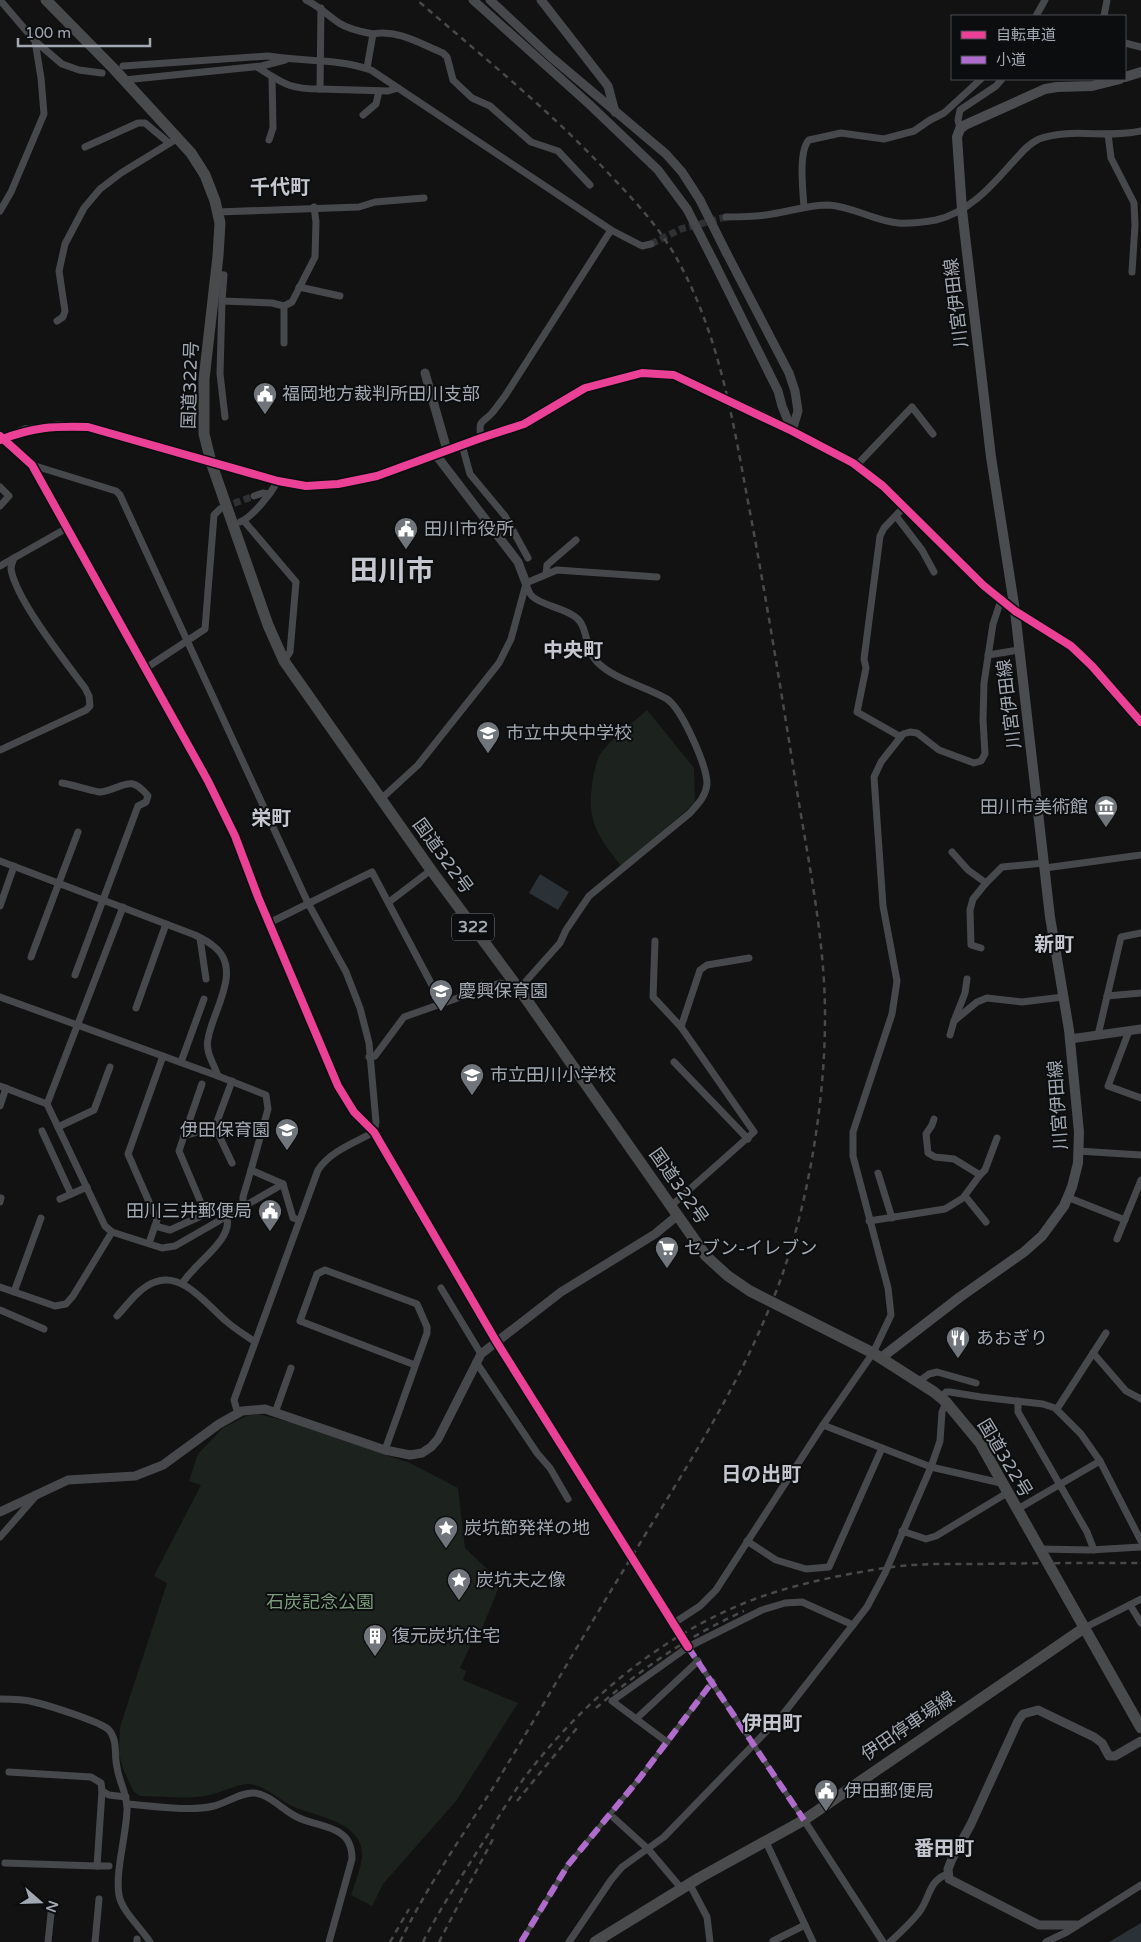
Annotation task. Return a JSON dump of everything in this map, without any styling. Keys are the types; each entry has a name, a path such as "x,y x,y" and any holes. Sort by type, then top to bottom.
{"highway":[{"name":"国道322号","path":"46,0 124,80 173,141 191,153 205,175 220,223 204,380 204,434 211,462 239,523 268,625 284,661 431,870 519,989 706,1256 728,1276 750,1291 877,1356 918,1382 944,1400 980,1443 1016,1510 1040,1548 1141,1728"}],"main road":[{"path":"1126,77 1141,72"},
{"path":"960,129 1045,89 1092,86 1116,80"},
{"name":"川宮伊田線","path":"877,1356 1024,1252 1042,1236 1064,1206 1078,1163 1077,1107 1070,1039 1050,917 1020,650 991,457 962,210 957,137 960,129"},
{"name":"伊田停車場線","path":"595,1942 685,1886 804,1820 1084,1628"}],"street":[{"path":"0,0 35,41 62,64 79,70 102,73"},
{"path":"306,0 321,8 340,24 373,34 384,31 398,34 443,53 447,57 453,80 472,98 490,106 532,142 558,151 590,185"},
{"path":"473,0 589,104 658,170 687,209 778,391 792,431"},
{"path":"490,0 596,96 666,154 682,172 700,200 789,373 795,391 798,411 792,431"},
{"path":"541,0 610,92 615,112"},
{"path":"1037,15 1046,0"},
{"path":"1104,15 1107,0"},
{"path":"320,89 321,8"},
{"path":"366,68 373,34"},
{"path":"0,211 11,192 44,114 35,41"},
{"path":"1126,43 1141,47"},
{"path":"123,66 268,56 354,64 366,68 611,230 642,246 651,244"},
{"path":"124,80 257,67 286,59"},
{"path":"257,67 285,85 300,89 388,91 398,88"},
{"path":"269,140 273,128 272,76"},
{"path":"589,104 600,90 602,80"},
{"path":"804,207 802,170 805,147 809,140 841,133 884,139 914,131 944,113 980,80"},
{"path":"960,129 958,120 960,110 996,86 1001,80"},
{"path":"363,116 376,104 379,91"},
{"path":"57,321 63,317 65,311 59,270 65,244 84,208 100,188 173,141 145,123 138,123 85,147"},
{"path":"726,218 770,215 804,207 829,205 897,223 918,223 937,219 962,210 988,188 1023,149 1039,140 1060,135 1130,134 1141,131"},
{"path":"1108,134 1110,158 1134,203 1135,225 1132,272"},
{"path":"217,212 314,207 358,207 375,202 424,198"},
{"path":"222,301 272,303 284,306 292,302 315,258 316,222 314,207"},
{"path":"481,438 479,428 482,422 505,396 611,230"},
{"path":"216,274 224,275 220,374 225,417"},
{"path":"723,281 737,274"},
{"path":"299,287 340,296"},
{"path":"284,306 284,343"},
{"path":"425,373 448,450"},
{"path":"0,440 25,430 57,426 88,427 278,481 306,486 338,484 377,476 524,424 585,388 642,373 674,375 792,431 856,466 883,486 983,585 1015,612 1071,646 1092,666 1141,722"},
{"path":"856,466 912,407 933,434"},
{"path":"0,436 32,466 216,797 338,1086 354,1112 374,1132 496,1341 688,1646 755,1744 882,1942"},
{"path":"462,446 470,474 504,516 528,558"},
{"path":"369,1057 375,1056 404,1017 500,983 519,989 560,943 566,930 590,896 690,812 704,797 707,785 705,768 698,749 669,700 604,668 589,653 582,623 575,616 532,596 518,562 436,455"},
{"path":"32,466 116,491 120,495 308,903 346,972 360,1008 369,1042 376,1122 374,1132"},
{"path":"278,481 269,494 239,523 296,582 290,652 284,661"},
{"path":"0,487 9,496 0,506"},
{"path":"254,496 263,493 269,494"},
{"path":"901,737 857,712 866,668 864,659 880,536 884,528 904,507"},
{"path":"146,668 204,629 214,515 220,508"},
{"path":"896,516 922,550 934,572"},
{"path":"0,566 67,528"},
{"path":"546,574 547,565 576,540"},
{"path":"0,750 86,710 90,706 90,696 85,688 30,610 13,574 11,567 14,558"},
{"path":"526,583 557,570 657,577"},
{"path":"381,799 418,765 499,662 511,639 526,583"},
{"path":"674,1624 700,1606 716,1590 823,1425 877,1356 891,1315 888,1288 853,1156 853,1132 892,1014 897,981 883,906 874,777 882,762 903,734 910,732 917,733 939,750 974,763 981,761 985,754 983,720 984,683 993,624 1001,600"},
{"path":"988,655 1020,650"},
{"path":"62,783 99,792 130,782 142,787 148,796 146,802 138,806 75,975"},
{"path":"31,957 78,832"},
{"path":"952,852 968,870 986,883"},
{"path":"982,948 971,945 970,910 973,899 1002,867 1045,865 1141,855"},
{"path":"0,861 103,899 214,945 221,954 227,969 225,988 207,1040 212,1062 218,1076"},
{"path":"0,906 14,866"},
{"path":"389,902 431,870"},
{"path":"269,923 372,872 442,1004"},
{"path":"123,907 48,1104 105,1226 112,1232 162,1248 175,1246 283,1184"},
{"path":"136,1008 166,924"},
{"path":"1098,1035 1121,937 1141,933"},
{"path":"200,938 206,979"},
{"path":"655,941 653,996 682,1027 754,1132 672,1205"},
{"path":"682,1027 700,970 707,965 749,958"},
{"path":"950,1036 965,993 967,979"},
{"path":"1107,996 1141,993"},
{"path":"954,1021 977,1002 988,998 1022,1002 1063,996"},
{"path":"0,997 181,1062 266,1095 268,1109 243,1197 243,1207"},
{"path":"181,1062 204,999"},
{"path":"1070,1039 1141,1029"},
{"path":"1129,1031 1108,1086 1141,1098"},
{"path":"148,1243 157,1220 128,1154 163,1056"},
{"path":"674,1062 748,1139"},
{"path":"58,1127 94,1110 110,1067"},
{"path":"232,1081 215,1127 232,1163"},
{"path":"155,1226 170,1230 199,1217 204,1210 179,1152 202,1084"},
{"path":"0,1106 3,1087 48,1104"},
{"path":"934,1119 926,1134 928,1152 935,1157 954,1160 980,1175"},
{"path":"184,1136 215,1127"},
{"path":"42,1131 71,1194"},
{"path":"238,1414 234,1400 318,1170 322,1163 335,1153 374,1132"},
{"path":"869,1221 945,1209 957,1202 965,1196 985,1170 997,1138"},
{"path":"1078,1151 1141,1155"},
{"path":"251,1170 283,1184 293,1218 299,1220"},
{"path":"878,1172 892,1218"},
{"path":"1117,1239 1141,1180"},
{"path":"60,1199 87,1186"},
{"path":"965,1196 986,1222"},
{"path":"1067,1197 1125,1220"},
{"path":"0,1512 68,1480 134,1476 163,1465 219,1424 242,1412 265,1409 385,1450 410,1455 422,1453 438,1439 479,1358 496,1341 561,1292 655,1234 678,1215"},
{"path":"182,1284 222,1239 229,1223 227,1217"},
{"path":"14,1292 41,1218"},
{"path":"0,1287 55,1306 66,1304 73,1296 112,1232"},
{"path":"385,1450 416,1365 427,1333 427,1327 417,1304 325,1270 317,1274 300,1321 416,1365"},
{"path":"117,1316 142,1290 156,1281 182,1284 188,1287 228,1323 255,1342"},
{"path":"441,1288 479,1358 537,1453 550,1468 568,1499"},
{"path":"0,1310 44,1329"},
{"path":"1057,1410 1106,1334"},
{"path":"1093,1353 1126,1392 1141,1399"},
{"path":"275,1413 291,1368"},
{"path":"918,1382 929,1374 937,1372 976,1383"},
{"path":"569,1942 622,1867 664,1837 755,1744 784,1713 867,1607 885,1573 940,1441 942,1412 946,1392 981,1398 1043,1404 1057,1410 1082,1434 1100,1461 1141,1541"},
{"path":"1018,1401 1018,1412 1087,1532 1094,1550"},
{"path":"823,1425 930,1467 1001,1483"},
{"path":"747,1541 776,1560 806,1569 829,1567 882,1448"},
{"path":"1016,1510 1100,1461"},
{"path":"902,1531 926,1539 936,1536 1007,1493"},
{"path":"0,1536 38,1494"},
{"path":"1040,1548 1094,1550 1141,1547"},
{"path":"1084,1628 1141,1599"},
{"path":"667,1742 612,1701 688,1646 762,1610 794,1602 810,1606 853,1625"},
{"path":"1130,1605 1141,1623"},
{"path":"636,1719 698,1661"},
{"path":"521,1942 568,1866 713,1681"},
{"path":"0,1699 35,1702 96,1723 109,1730 114,1742 117,1769 127,1801 124,1843 118,1880 119,1896 122,1905 150,1942"},
{"path":"1076,1925 1040,1925 974,1890 954,1882 949,1879 948,1874 952,1859 971,1824 1018,1721 1023,1714 1038,1710 1094,1737 1102,1743 1109,1756 1115,1756 1141,1741"},
{"path":"9,1772 91,1777 101,1783 97,1866"},
{"path":"102,1791 127,1801 202,1808 254,1793 297,1817 340,1833 352,1848 352,1860 329,1942"},
{"path":"614,1818 685,1886 707,1916 710,1942"},
{"path":"766,1842 813,1942"},
{"path":"5,1863 108,1866"},
{"path":"890,1942 913,1920 922,1908 933,1883 938,1878 948,1874"},
{"path":"1046,1942 1067,1932 1141,1885"},
{"path":"95,1942 98,1899"},
{"path":"48,1942 52,1904"},
{"path":"773,1941 805,1925"}],"green space":[{"path":"647,710 694,768 695,803 621,866 605,845 595,826 591,805 593,778 602,752"},
{"name":"石炭記念公園","path":"258,1414 290,1422 410,1463 458,1488 465,1548 501,1582 476,1643 472,1642 460,1668 466,1671 463,1680 518,1703 456,1801 383,1884 372,1906 351,1895 362,1858 361,1846 356,1836 348,1829 327,1818 294,1807 267,1790 250,1784 214,1794 184,1798 140,1796 134,1792 123,1769 119,1754 120,1727 167,1583 154,1576 201,1485 189,1481 198,1454 223,1428 246,1416"}],"shaded area":[{"path":"540,874 569,892 558,910 529,893"},
{"path":"1141,1923 1141,1942 1109,1942"}],"tunnel":[{"path":"651,244 681,229 726,217"},
{"path":"224,507 254,496"}],"railway":[{"path":"400,1942 458,1841 496,1783 687,1467 755,1342 782,1275 794,1239 803,1201 811,1162 822,1084 825,1010 824,980 814,891 759,561 728,399 711,338 700,309 688,280 673,252 652,222 628,194 541,107 417,0"},
{"path":"423,1942 444,1904 510,1799 552,1744 578,1716 635,1666 699,1624 769,1594 812,1582 896,1566 1141,1563"},
{"path":"596,1708 648,1666 704,1631 744,1611"},
{"path":"517,1801 577,1728"},
{"path":"439,1942 494,1837"},
{"path":"390,1942 409,1909"}],"marked path":[{"path":"688,1647 804,1820"},
{"path":"521,1942 568,1865 639,1779 713,1681"}],"cycle path":[{"path":"0,440 23,432 43,428 88,427 278,481 306,486 338,484 377,476 524,424 585,388 642,373 674,375 792,431 853,463 883,486 983,585 1015,611 1071,646 1092,666 1141,722"},
{"path":"0,436 32,465 208,781 235,836 258,897 338,1086 354,1112 374,1132 496,1341 688,1647"}],"place":[{"name":"福岡地方裁判所田川支部","path":"265,415"},
{"name":"田川市役所","path":"406,550"},
{"name":"市立中央中学校","path":"488,754"},
{"name":"田川市美術館","path":"1106,828"},
{"name":"慶興保育園","path":"441,1012"},
{"name":"市立田川小学校","path":"472,1096"},
{"name":"伊田保育園","path":"287,1151"},
{"name":"田川三井郵便局","path":"270,1232"},
{"name":"セブン-イレブン","path":"667,1269"},
{"name":"あおぎり","path":"958,1359"},
{"name":"炭坑節発祥の地","path":"446,1549"},
{"name":"炭坑夫之像","path":"459,1601"},
{"name":"復元炭坑住宅","path":"375,1657"},
{"name":"伊田郵便局","path":"826,1812"}],"district":[{"name":"千代町","path":"280,188"},
{"name":"田川市","path":"392,571"},
{"name":"中央町","path":"573,651"},
{"name":"栄町","path":"271,819"},
{"name":"新町","path":"1054,945"},
{"name":"日の出町","path":"761,1475"},
{"name":"伊田町","path":"772,1724"},
{"name":"番田町","path":"944,1849"}]}
